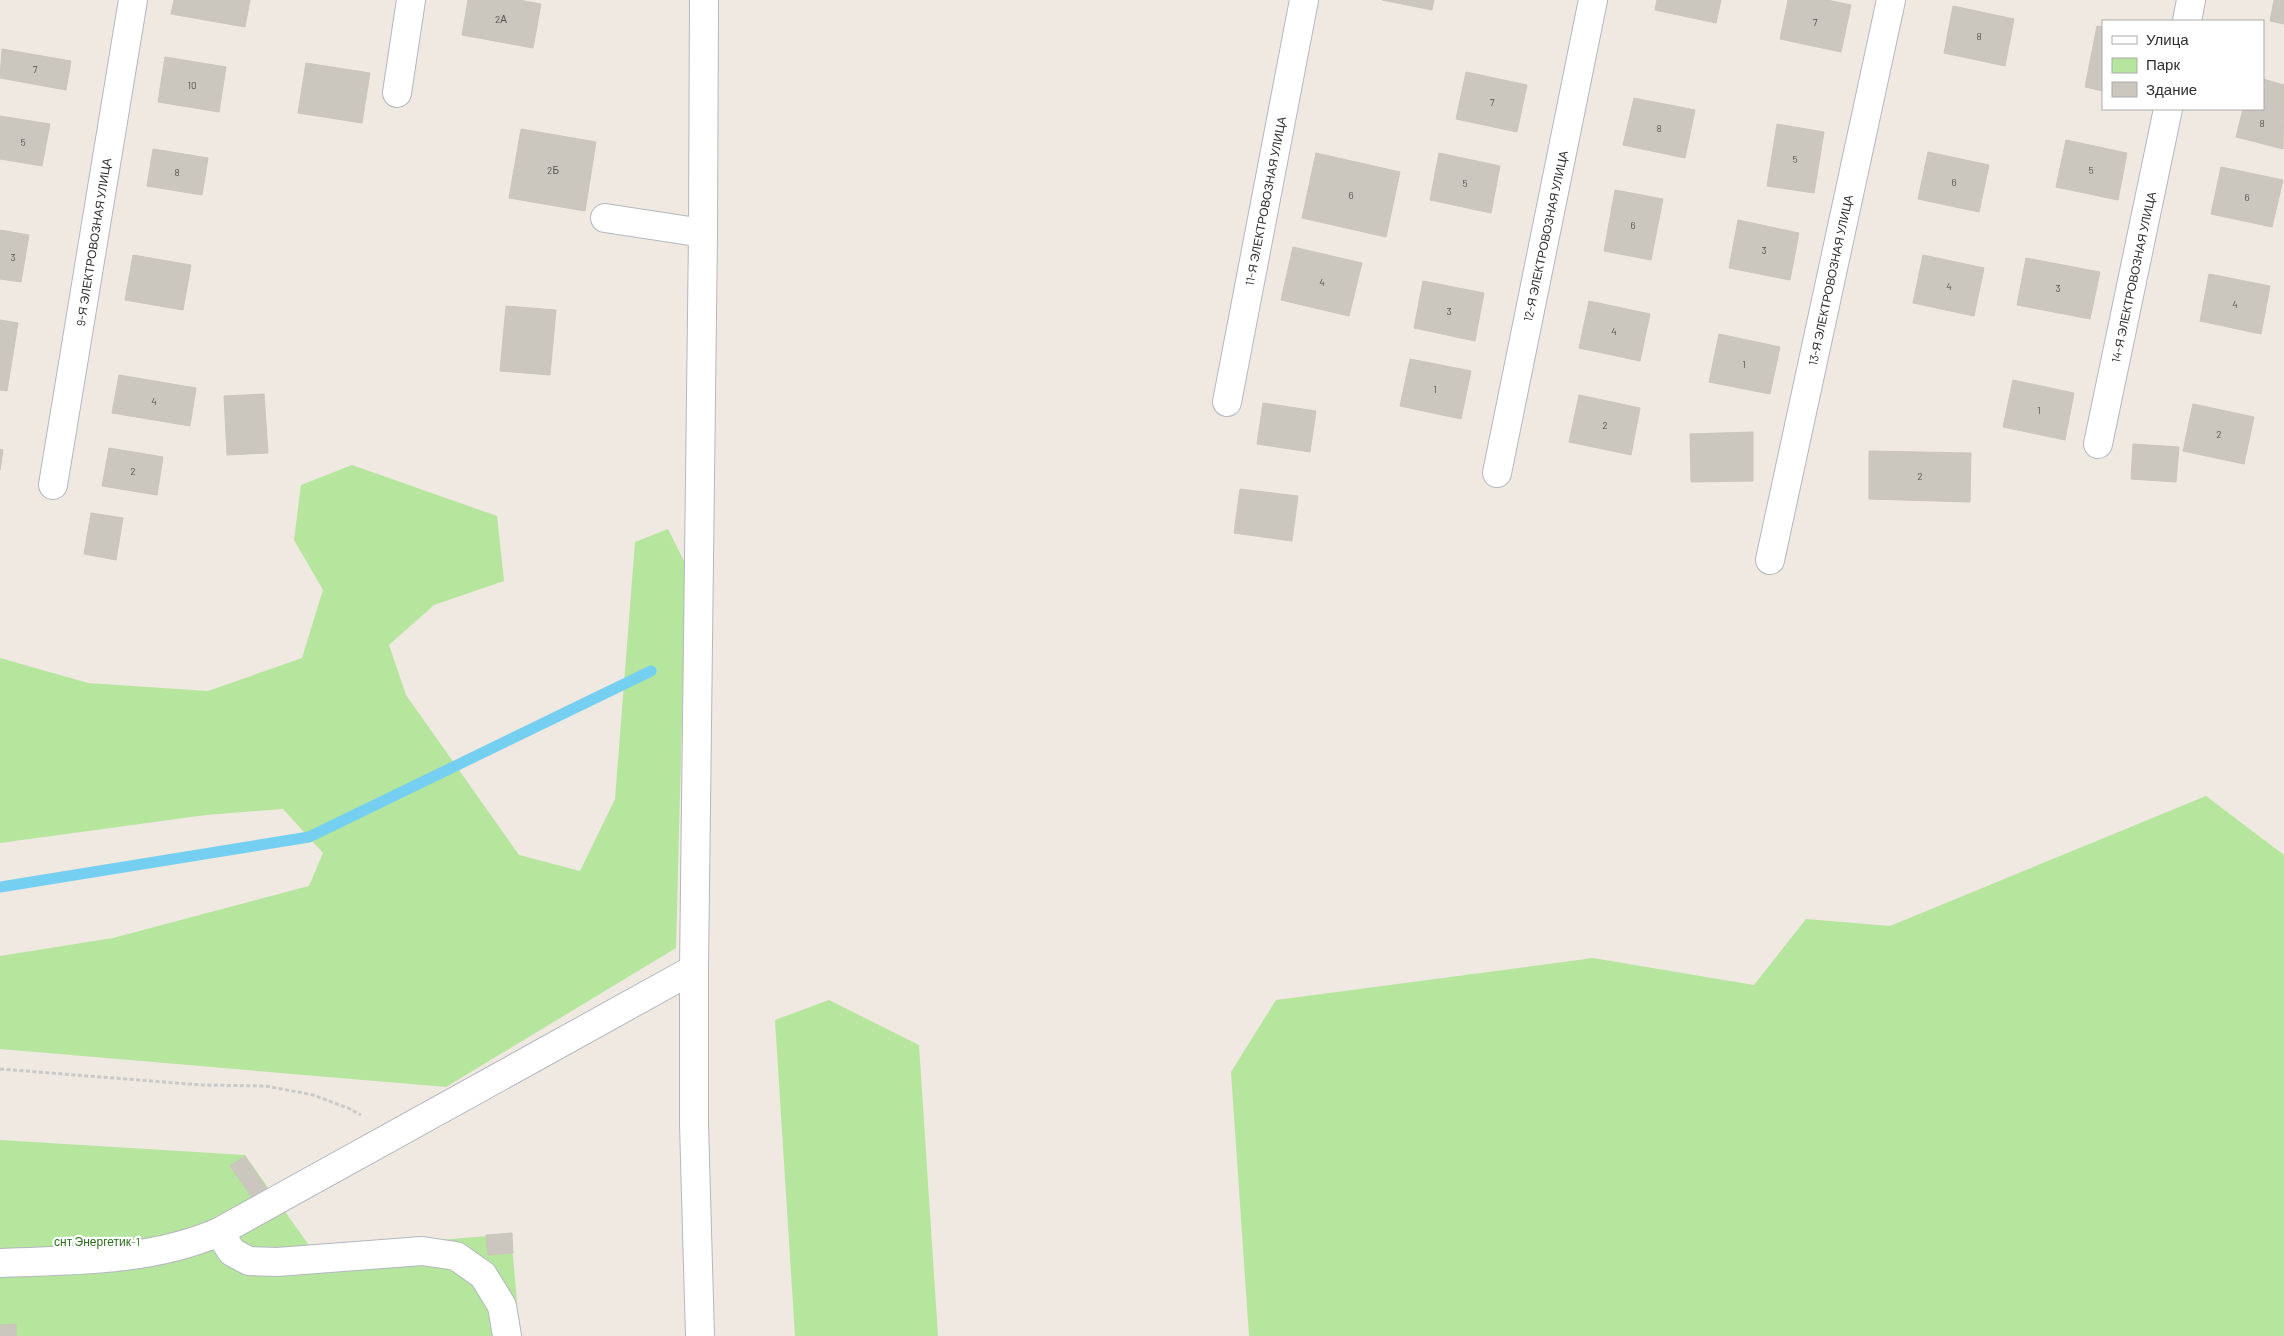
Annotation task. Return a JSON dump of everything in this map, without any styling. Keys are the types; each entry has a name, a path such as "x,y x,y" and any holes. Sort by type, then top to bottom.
{"street":[{"name":"9-Я ЭЛЕКТРОВОЗНАЯ УЛИЦА","path":"53,485 133,0"},
{"path":"397,93 411,0"},
{"path":"700,1336 694,1124 694,970 704,0"},
{"name":"11-Я ЭЛЕКТРОВОЗНАЯ УЛИЦА","path":"1227,402 1304,0"},
{"name":"12-Я ЭЛЕКТРОВОЗНАЯ УЛИЦА","path":"1497,473 1593,0"},
{"name":"13-Я ЭЛЕКТРОВОЗНАЯ УЛИЦА","path":"1770,560 1891,0"},
{"path":"2187,20 2191,0"},
{"name":"14-Я ЭЛЕКТРОВОЗНАЯ УЛИЦА","path":"2098,444 2168,110"},
{"path":"605,218 703,233"},
{"path":"0,1264 145,1254 190,1244 219,1232 694,970"},
{"path":"219,1232 232,1252 249,1261 277,1262 422,1251 456,1256 483,1275 502,1306 507,1336"}],"path":[{"path":"0,1069 202,1085 266,1086 312,1095 348,1108 395,1135"}],"green space":[{"path":"352,465 497,516 504,581 434,605 389,645 406,695 519,855 580,871 615,799 635,542 668,529 686,565 676,948 446,1087 0,1049 0,956 113,938 309,886 323,853 283,809 206,815 0,843 0,658 88,683 208,691 302,658 323,590 294,540 301,485"},
{"path":"2206,796 2284,855 2284,1336 1249,1336 1231,1072 1276,1000 1593,958 1754,985 1806,919 1890,926"},
{"path":"829,1000 919,1045 938,1336 795,1336 775,1020"},
{"name":"снт Энергетик-1","path":"0,1140 245,1155 313,1251 511,1234 520,1336 0,1336"}],"building":[{"path":"174,0 250,0 245,27 171,14"},
{"path":"468,0 519,0 541,4 533,48 462,35"},
{"path":"1382,0 1434,0 1432,10"},
{"path":"1657,0 1721,0 1716,23 1655,10"},
{"path":"1788,0 1827,0 1851,5 1841,52 1780,39"},
{"path":"2274,0 2284,0 2284,24 2270,21"},
{"path":"1953,6 2014,19 2005,66 1944,53"},
{"path":"2097,26 2102,27 2102,91 2085,87"},
{"path":"2,49 71,61 66,90 0,78"},
{"path":"165,57 226,67 219,112 158,102"},
{"path":"306,63 370,73 362,123 298,113"},
{"path":"1466,72 1527,85 1517,132 1456,119"},
{"path":"2264,79 2284,85 2283,149 2236,137 2243,110 2264,110"},
{"path":"1634,98 1695,110 1685,158 1623,145"},
{"path":"0,116 50,124 42,166 0,159"},
{"path":"1777,124 1824,132 1814,193 1767,186"},
{"path":"521,129 596,142 585,211 509,198"},
{"path":"2066,140 2127,153 2118,200 2056,187"},
{"path":"153,149 208,158 202,195 147,186"},
{"path":"1928,152 1989,165 1979,212 1918,199"},
{"path":"1316,153 1400,172 1386,237 1302,218"},
{"path":"1439,153 1500,166 1491,213 1430,200"},
{"path":"2221,167 2283,180 2272,227 2211,214"},
{"path":"1615,190 1663,199 1651,260 1604,251"},
{"path":"1738,220 1799,233 1790,280 1729,268"},
{"path":"0,230 29,235 21,282 0,279"},
{"path":"1293,247 1362,263 1349,316 1281,300"},
{"path":"133,255 191,265 183,310 125,300"},
{"path":"1923,255 1984,268 1974,316 1913,303"},
{"path":"2026,258 2100,272 2090,319 2017,305"},
{"path":"2209,274 2270,286 2261,334 2200,321"},
{"path":"1423,281 1484,293 1475,341 1414,328"},
{"path":"1589,301 1650,314 1640,361 1579,348"},
{"path":"506,306 556,310 550,375 500,371"},
{"path":"0,320 18,323 7,391 0,390"},
{"path":"1719,334 1780,347 1770,394 1709,382"},
{"path":"1410,359 1471,371 1461,419 1400,406"},
{"path":"119,375 196,388 190,426 112,413"},
{"path":"2013,380 2074,393 2065,440 2003,427"},
{"path":"264,394 268,453 227,455 224,396"},
{"path":"1579,395 1640,408 1631,455 1569,442"},
{"path":"1263,403 1316,411 1310,452 1257,444"},
{"path":"2193,404 2254,417 2244,464 2183,451"},
{"path":"1753,432 1753,481 1691,482 1690,434"},
{"path":"2133,444 2179,447 2176,482 2131,479"},
{"path":"109,448 163,457 157,495 102,486"},
{"path":"0,449 3,450 0,470"},
{"path":"1869,451 1971,453 1970,502 1869,499"},
{"path":"1240,489 1298,496 1292,541 1234,533"},
{"path":"91,513 123,518 116,560 84,554"},
{"path":"245,1156 267,1189 253,1199 230,1166"},
{"path":"512,1233 513,1253 488,1255 486,1235"},
{"path":"16,1324 16,1336 0,1336 0,1325"}],"waterway":[{"path":"0,887 309,837 651,671"}]}
